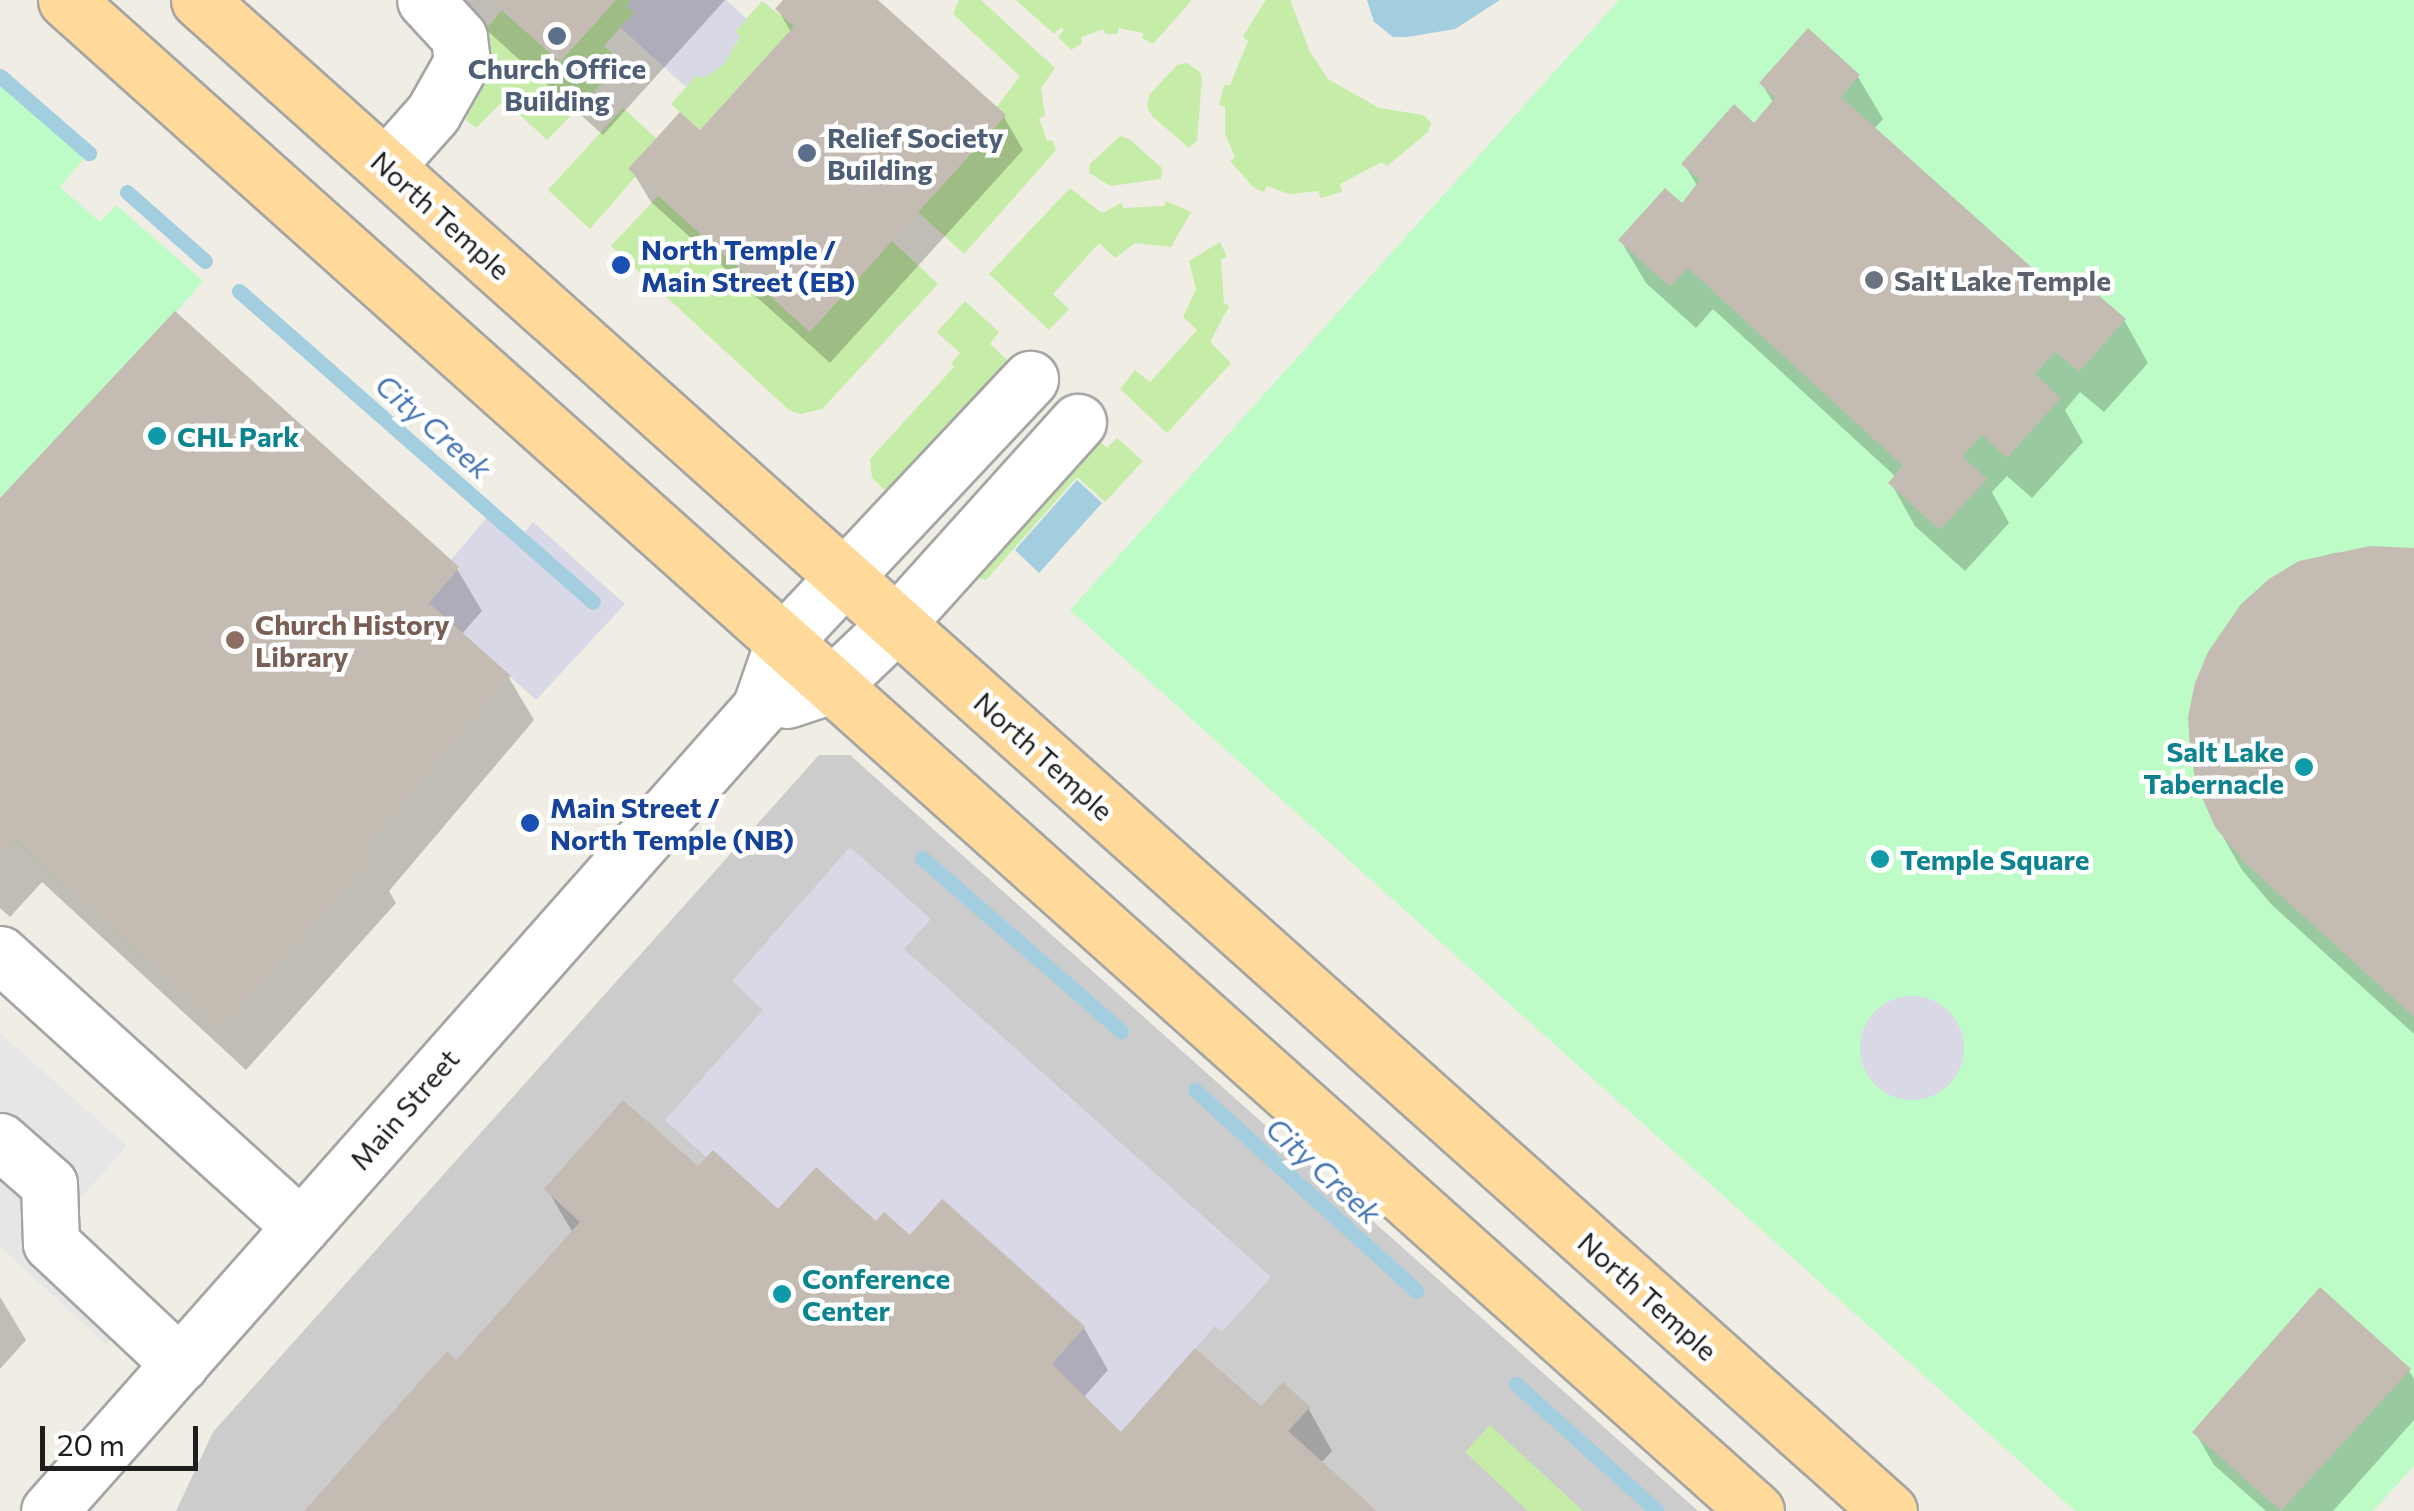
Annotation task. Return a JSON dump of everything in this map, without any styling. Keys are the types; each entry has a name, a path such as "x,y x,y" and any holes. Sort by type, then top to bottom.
{"main road":[{"path":"66,0 1756,1511"},
{"name":"North Temple","path":"199,0 1889,1511"}],"street":[{"path":"386,166 433,113 462,62 458,37 425,0"},
{"name":"Main Street","path":"48,1511 760,708 784,642 1030,379"},
{"path":"760,708 832,685 896,624 1078,422"},
{"path":"0,954 302,1227"},
{"path":"0,1140 49,1184 50,1243 180,1364"}],"shaded area":[{"path":"632,0 726,0 747,19 735,31 740,36 724,64 703,79 697,75 686,87 620,27 634,13 627,6"},
{"path":"487,517 516,543 533,522 625,604 536,700 429,603 459,568 451,560"},
{"path":"819,755 850,755 1698,1511 176,1511 213,1432"},
{"path":"850,847 931,919 904,949 1271,1277 1222,1332 1215,1326 1121,1432 1052,1364 1085,1326 943,1199 910,1235 876,1221 778,1209 713,1151 706,1157 665,1120 763,1010 732,981"},
{"path":"1912,996 1932,1000 1949,1011 1960,1028 1964,1048 1960,1068 1949,1085 1932,1096 1912,1100 1892,1096 1875,1085 1864,1068 1860,1048 1864,1028 1875,1011 1892,1000"},
{"path":"0,1033 127,1146 61,1220 143,1300 106,1345 0,1246"}],"green space":[{"path":"616,0 632,0 627,6 634,12 604,46 622,63 547,140 504,100 476,128 466,120 486,67 483,33 502,10 560,62"},
{"path":"959,0 981,0 1055,68 1041,88 1045,116 1039,118 1047,141 1052,140 1056,150 964,254 918,212 1020,76 953,14"},
{"path":"1016,0 1192,0 1153,44 1142,38 1143,33 1119,28 1117,34 1105,34 1104,29 1081,37 1082,43 1071,50 1058,37 1064,30 1061,27 1054,34"},
{"path":"1266,0 1290,0 1310,52 1328,79 1379,108 1424,115 1431,123 1428,132 1387,166 1382,162 1340,184 1342,192 1321,198 1318,191 1289,194 1267,186 1264,192 1254,188 1230,161 1235,157 1225,134 1225,107 1219,105 1224,85 1230,85 1248,41 1243,36"},
{"name":"Temple Square","path":"1619,0 2414,0 2414,1466 2373,1511 2075,1511 1070,610"},
{"path":"762,1 794,26 700,130 671,104 698,74 716,70 740,37 735,32"},
{"path":"1187,63 1200,72 1202,79 1197,141 1189,148 1152,116 1147,106 1150,94 1177,65"},
{"name":"CHL Park","path":"0,75 89,153 60,187 100,222 116,205 203,281 176,312 459,567 429,603 511,676 366,848 373,859 221,1030 17,842 0,859"},
{"path":"623,108 656,138 629,169 636,176 590,229 548,190"},
{"path":"1120,136 1129,139 1162,168 1161,179 1111,186 1089,173 1090,164"},
{"path":"1070,188 1102,213 1121,203 1124,208 1164,206 1166,201 1191,212 1171,247 1135,243 1115,258 1099,243 1053,294 1069,309 1049,330 989,274"},
{"path":"658,196 892,241 938,284 822,409 800,414 789,410 611,246"},
{"path":"1220,242 1227,257 1221,259 1224,303 1229,306 1210,342 1231,363 1167,433 1120,389 1135,370 1150,382 1197,330 1183,317 1196,289 1189,261"},
{"path":"965,301 999,332 990,344 1007,360 888,493 872,478 870,459 954,367 951,363 960,353 937,332"},
{"path":"1117,438 1143,461 1105,502 1077,477 986,580 976,577 1099,440 1107,448"},
{"path":"1490,1425 1583,1511 1528,1511 1465,1452"}],"water":[{"path":"1367,0 1500,0 1455,29 1393,37 1374,22"},
{"path":"1077,480 1102,503 1039,573 1015,550"}],"building":[{"name":"Church Office Building","path":"490,0 616,0 560,62"},
{"name":"Relief Society Building","path":"783,0 878,0 1006,115 810,332 628,169 680,112 700,130 794,26 775,9"},
{"name":"Salt Lake Temple","path":"1808,28 1860,75 1841,97 2058,291 2073,273 2126,319 2079,372 2055,352 2035,374 2061,398 2007,458 1982,435 1962,456 1987,479 1940,530 1888,483 1903,466 1688,268 1670,287 1618,240 1665,188 1682,203 1700,180 1681,164 1734,104 1754,123 1775,98 1759,83"},
{"name":"CHL Park","path":"175,311 459,567 429,603 511,676 366,848 373,859 221,1030 17,841 0,859 0,498"},
{"name":"Salt Lake Tabernacle","path":"2370,546 2414,548 2414,1017 2245,863 2215,827 2196,784 2190,749 2188,717 2195,683 2208,652 2241,604 2269,579 2299,561"},
{"name":"Conference Center","path":"623,1100 698,1166 713,1150 778,1209 816,1167 876,1221 884,1212 910,1235 942,1199 1085,1327 1052,1364 1121,1432 1195,1348 1261,1406 1283,1382 1310,1407 1288,1431 1377,1511 304,1511 447,1351 456,1360 580,1222 544,1189"},
{"path":"2320,1287 2411,1369 2281,1511 2192,1432"}],"waterway":[{"name":"City Creek","path":"0,76 89,153"},
{"name":"City Creek","path":"127,192 205,261"},
{"name":"City Creek","path":"239,291 593,602"},
{"name":"City Creek","path":"922,858 1121,1031"},
{"name":"City Creek","path":"1195,1090 1417,1291"},
{"name":"City Creek","path":"1516,1384 1657,1511"}],"place":[{"name":"Church Office Building","path":"557,36"},
{"name":"Relief Society Building","path":"807,153"},
{"name":"North Temple / Main Street (EB)","path":"621,265"},
{"name":"Salt Lake Temple","path":"1874,280"},
{"name":"CHL Park","path":"157,436"},
{"name":"Church History Library","path":"235,640"},
{"name":"Salt Lake Tabernacle","path":"2304,767"},
{"name":"Main Street / North Temple (NB)","path":"530,823"},
{"name":"Temple Square","path":"1880,859"},
{"name":"Conference Center","path":"782,1294"}]}
